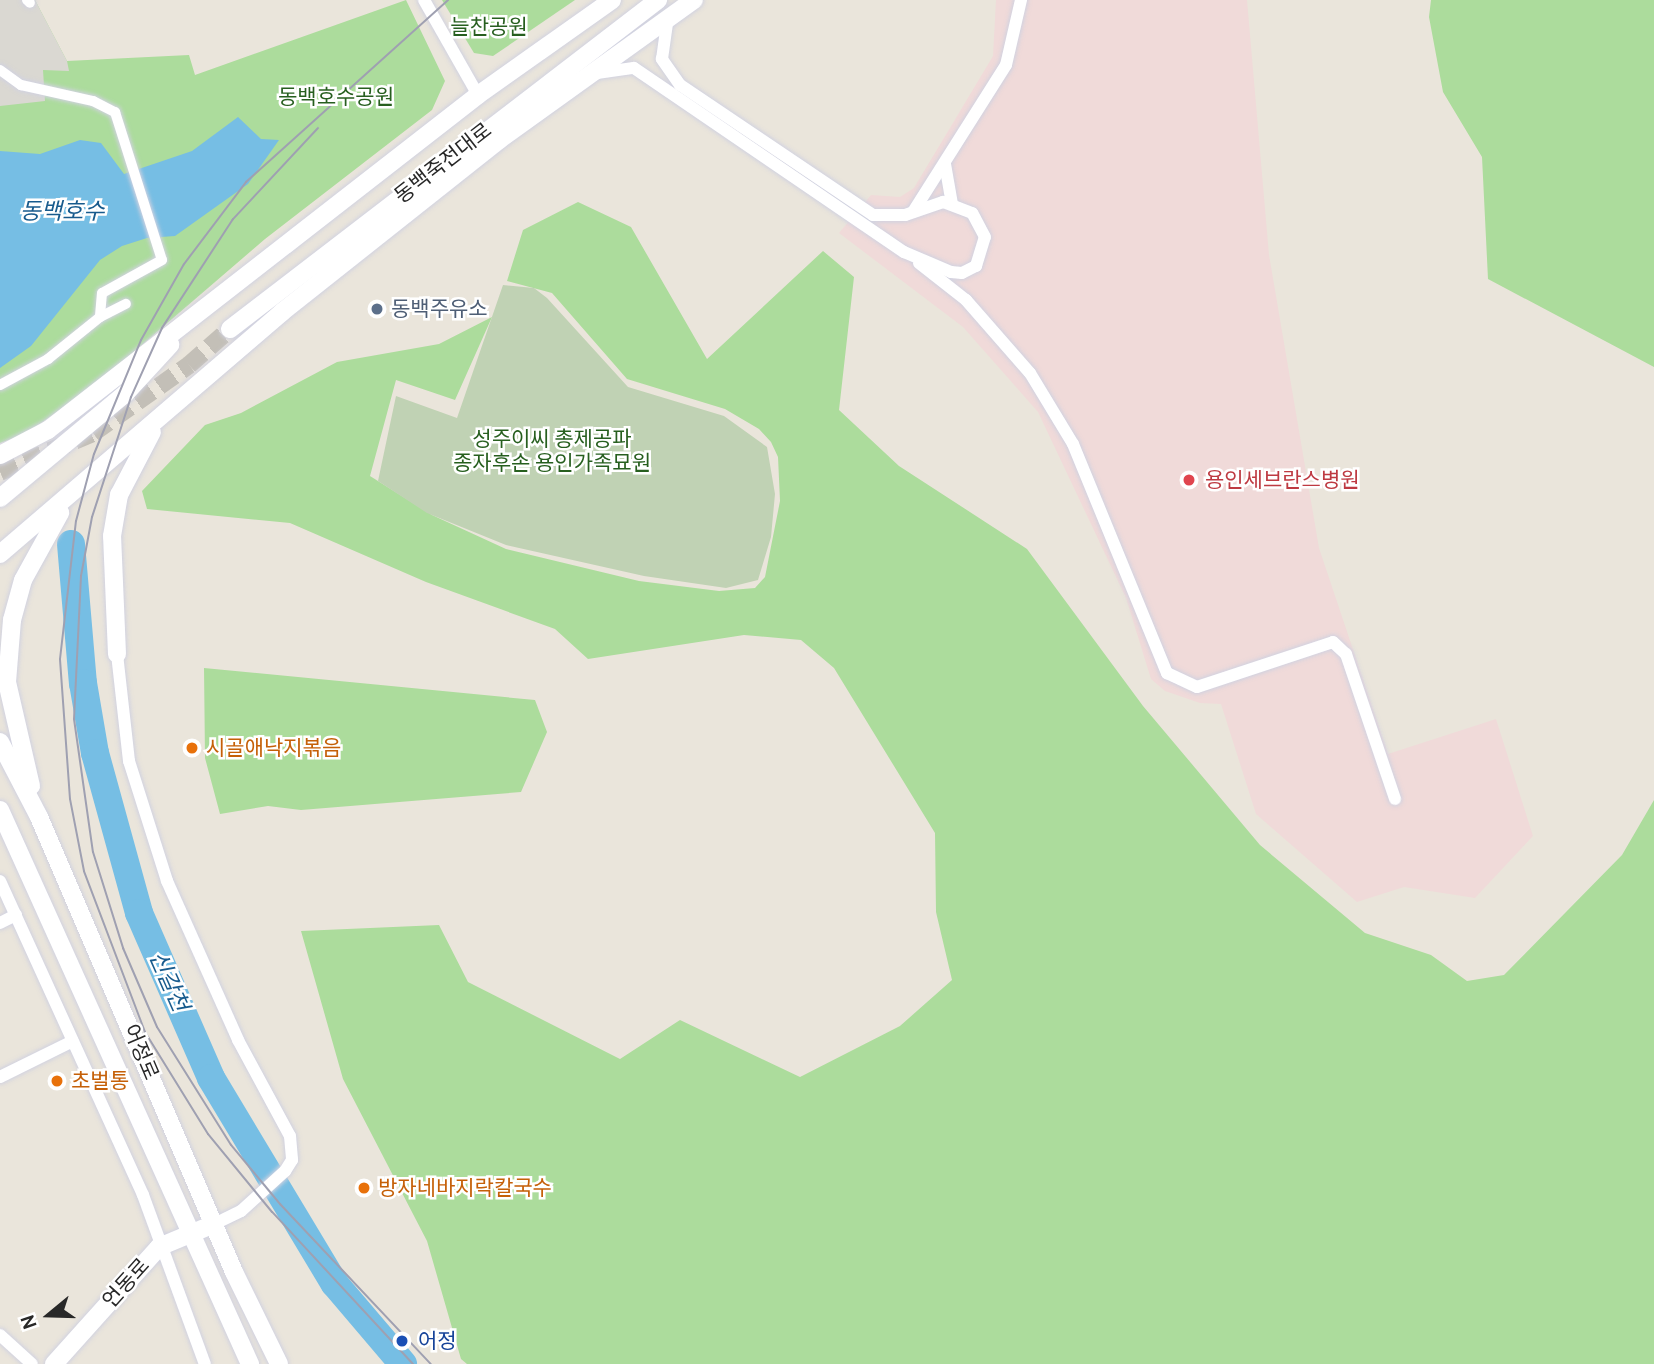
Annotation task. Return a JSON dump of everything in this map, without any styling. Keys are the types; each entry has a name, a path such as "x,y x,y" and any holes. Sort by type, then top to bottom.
{"main road":[{"name":"동백죽전대로","path":"206,307 478,95 612,0"},
{"name":"동백죽전대로","path":"230,329 658,0"},
{"path":"2,552 156,424 282,312 499,139 597,73 667,23 694,0"},
{"path":"0,455 48,430 206,307"},
{"path":"0,498 125,394 206,307"},
{"path":"117,654 112,536 119,495 156,424"},
{"path":"0,511 19,482"},
{"path":"38,817 7,682 12,620 23,580 44,537 73,495"},
{"name":"어정로","path":"0,742 38,817 214,1224 278,1364"},
{"name":"어정로","path":"0,810 189,1234 250,1364"},
{"name":"언동로","path":"54,1364 159,1247 214,1224"}],"street":[{"path":"424,0 478,95"},
{"path":"913,212 1006,65 1021,0"},
{"path":"667,23 662,58 680,85 858,208 887,217 952,204 972,213 985,229 981,259 962,273"},
{"path":"597,73 634,68 828,204 904,251 966,300 1030,373 1073,444 1167,673 1197,687 1334,642 1346,654 1395,799"},
{"path":"0,70 21,85 93,101 116,112 162,260 102,293 100,317"},
{"path":"946,161 944,176 952,204"},
{"path":"904,251 962,273"},
{"path":"962,273 966,300"},
{"path":"0,385 48,359 100,317 126,304"},
{"path":"117,654 130,761 154,842 201,962 290,1136 292,1160 285,1171 241,1211 214,1224"},
{"path":"0,881 143,1195 159,1247 205,1364"},
{"path":"0,923 16,915"},
{"path":"0,1077 73,1041"},
{"path":"0,1335 32,1364"}],"shaded area":[{"path":"0,0 35,0 67,61 69,71 43,70 45,101 0,106"},
{"name":"용인세브란스병원","path":"996,0 1247,0 1269,255 1319,548 1388,754 1496,719 1533,836 1475,898 1404,887 1357,902 1256,814 1221,704 1200,703 1165,691 1151,679 1126,598 1038,412 963,327 839,233 871,195 900,197 914,188 993,56"}],"green space":[{"name":"동백호수공원","path":"0,0 35,0 67,61 189,55 195,75 406,0 445,81 432,110 265,239 93,387 25,434 0,443"},
{"name":"늘찬공원","path":"442,0 575,0 493,56 474,53"},
{"path":"1431,0 1654,0 1654,367 1488,279 1482,157 1443,92 1429,17"},
{"path":"578,202 631,227 707,359 823,251 854,277 839,410 899,466 1027,549 1143,706 1260,845 1365,933 1431,955 1467,981 1504,975 1622,855 1654,800 1654,1364 467,1364 461,1359 427,1241 343,1079 301,931 439,925 468,982 620,1059 680,1020 800,1077 900,1026 952,980 936,912 935,833 834,668 801,640 744,635 588,659 555,629 426,582 290,523 147,509 142,491 205,425 241,413 337,362 439,344 492,317 455,400 396,380 370,476 432,515 506,549 639,581 719,591 755,588 765,577 780,501 778,457 771,442 759,429 725,409 627,379 552,293 507,281 523,230"},
{"name":"성주이씨 총제공파 종자후손 용인가족묘원","path":"503,285 534,288 547,298 628,387 724,416 767,447 775,494 771,537 758,580 726,588 644,576 506,545 427,513 378,481 396,396 457,418"},
{"path":"204,668 535,700 547,732 521,792 301,810 268,806 220,814 205,758"}],"water":[{"name":"동백호수","path":"238,117 261,139 279,140 248,184 175,236 147,238 122,246 100,260 31,346 0,368 0,151 40,154 80,140 101,143 124,174 192,151"}],"waterway":[{"name":"신갈천","path":"71,544 83,683 95,753 139,913 211,1078 335,1284 403,1364"}],"tunnel":[{"path":"0,472 93,433 189,365 230,329"}],"tram line":[{"path":"413,1364 272,1212 208,1134 145,1032 84,871 70,799 60,659 76,521 94,454 141,340 184,264 246,182 448,0"},
{"path":"318,128 233,219 162,328 131,397 92,517 81,576 74,719 93,852 123,948 157,1027 231,1145 280,1204 431,1364"}],"place":[{"name":"동백주유소","path":"377,309"},
{"name":"용인세브란스병원","path":"1189,480"},
{"name":"시골애낙지볶음","path":"192,748"},
{"name":"초벌통","path":"57,1081"},
{"name":"방자네바지락칼국수","path":"364,1188"},
{"name":"어정","path":"402,1341"}]}
